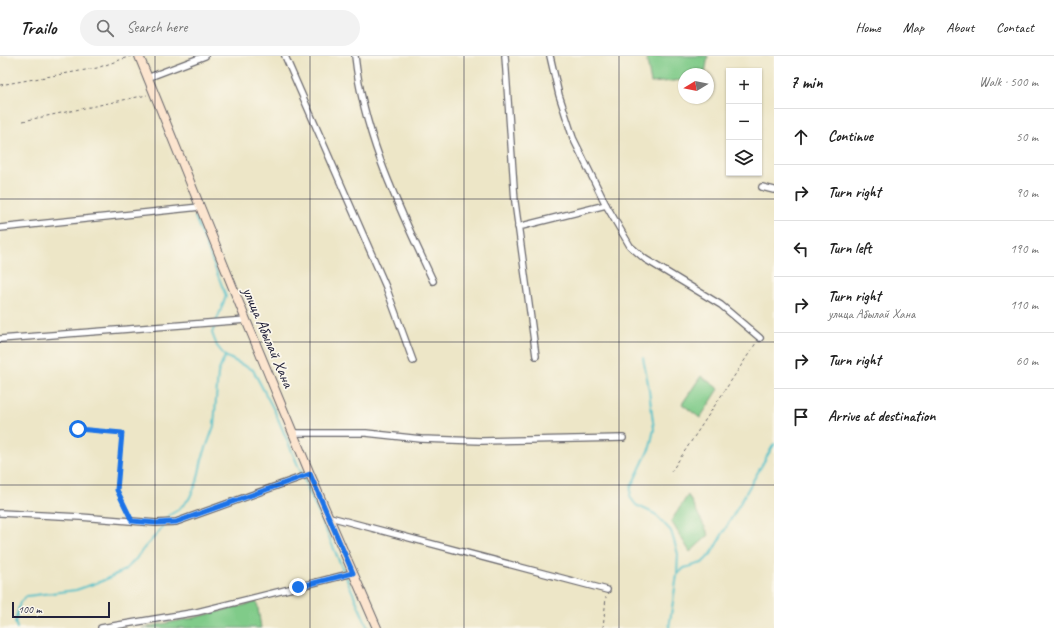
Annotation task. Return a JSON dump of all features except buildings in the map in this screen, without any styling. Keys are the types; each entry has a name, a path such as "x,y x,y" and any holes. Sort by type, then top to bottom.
{"main road":[{"name":"улица Абылай Хана","path":"139,56 153,94 310,474 377,628"}],"street":[{"path":"147,78 205,56"},
{"path":"285,56 386,287 413,361"},
{"path":"355,56 366,117 378,157 393,194 433,281"},
{"path":"505,56 515,202 536,356"},
{"path":"550,56 559,95 573,138 606,205 630,246 645,259 721,305 760,338"},
{"path":"762,187 774,190"},
{"path":"518,227 606,205"},
{"path":"0,228 200,207"},
{"path":"0,339 246,320"},
{"path":"294,433 366,433 421,439 482,441 623,438"},
{"path":"0,513 156,523 176,522 310,474"},
{"path":"330,517 607,590"},
{"path":"101,628 197,612 353,573"}],"path":[{"path":"0,85 97,68 132,56"},
{"path":"22,121 153,94"},
{"path":"670,472 760,338"},
{"path":"78,429 122,433 117,490 132,521"},
{"path":"603,628 607,590"}],"green space":[{"path":"646,56 708,56 706,68 678,68 678,81 651,83"},
{"path":"701,376 719,389 700,418 682,404"},
{"path":"688,495 709,535 690,552 671,521"},
{"path":"257,602 261,628 142,628 193,618"}],"waterway":[{"path":"195,217 226,296 212,333 217,346 225,356 253,370 275,412 368,628"},
{"path":"17,628 15,622 20,602 27,596 76,590 102,581 125,570 159,532 168,516 178,510 189,499 197,482 202,459 214,426 218,373 225,356"},
{"path":"643,358 654,429 650,447 631,487 630,497 636,505 655,514 671,531 678,554 677,575"},
{"path":"669,628 677,575 684,568 702,563 711,554 774,444"}],"route":[{"path":"78,429 122,433 117,490 132,521 156,523 176,522 310,474 330,517 353,573 298,587"}]}
